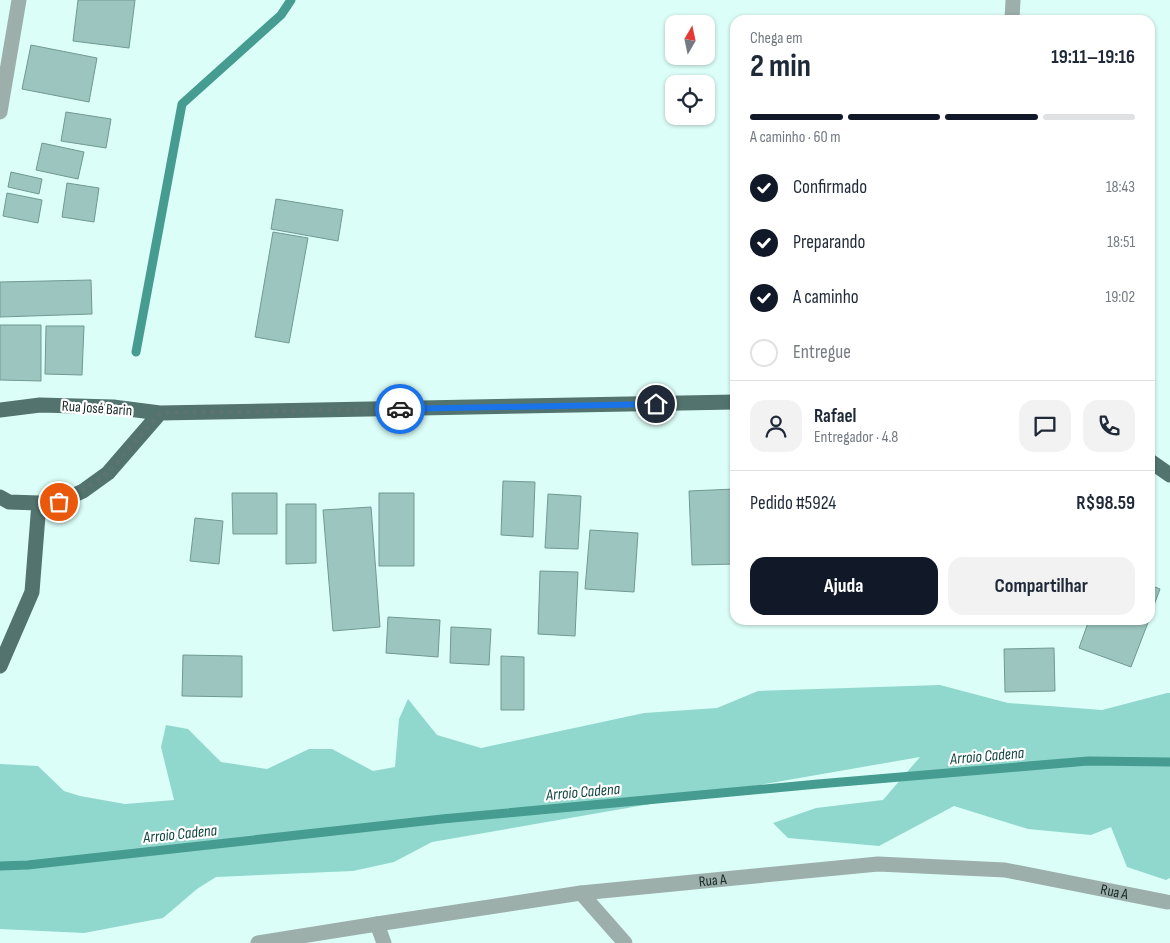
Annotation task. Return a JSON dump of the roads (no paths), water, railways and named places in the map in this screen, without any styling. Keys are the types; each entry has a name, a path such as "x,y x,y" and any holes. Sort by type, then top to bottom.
{"main road":[{"name":"Rua José Barin","path":"0,410 40,405 113,408 160,413 730,402"},
{"path":"0,497 9,502 59,502 83,490 108,473 160,413"},
{"path":"1155,464 1170,475"},
{"path":"0,666 32,592 39,503"}],"street":[{"path":"0,112 19,0"},
{"path":"1012,15 1013,0"},
{"name":"Rua A","path":"258,943 581,893 878,864 1005,870 1167,902"},
{"path":"581,893 625,943"},
{"path":"377,924 384,943"}],"waterway":[{"path":"136,352 182,104 281,15 291,0"},
{"name":"Arroio Cadena","path":"0,866 28,865 442,819 818,784 1088,761 1170,762"}]}
